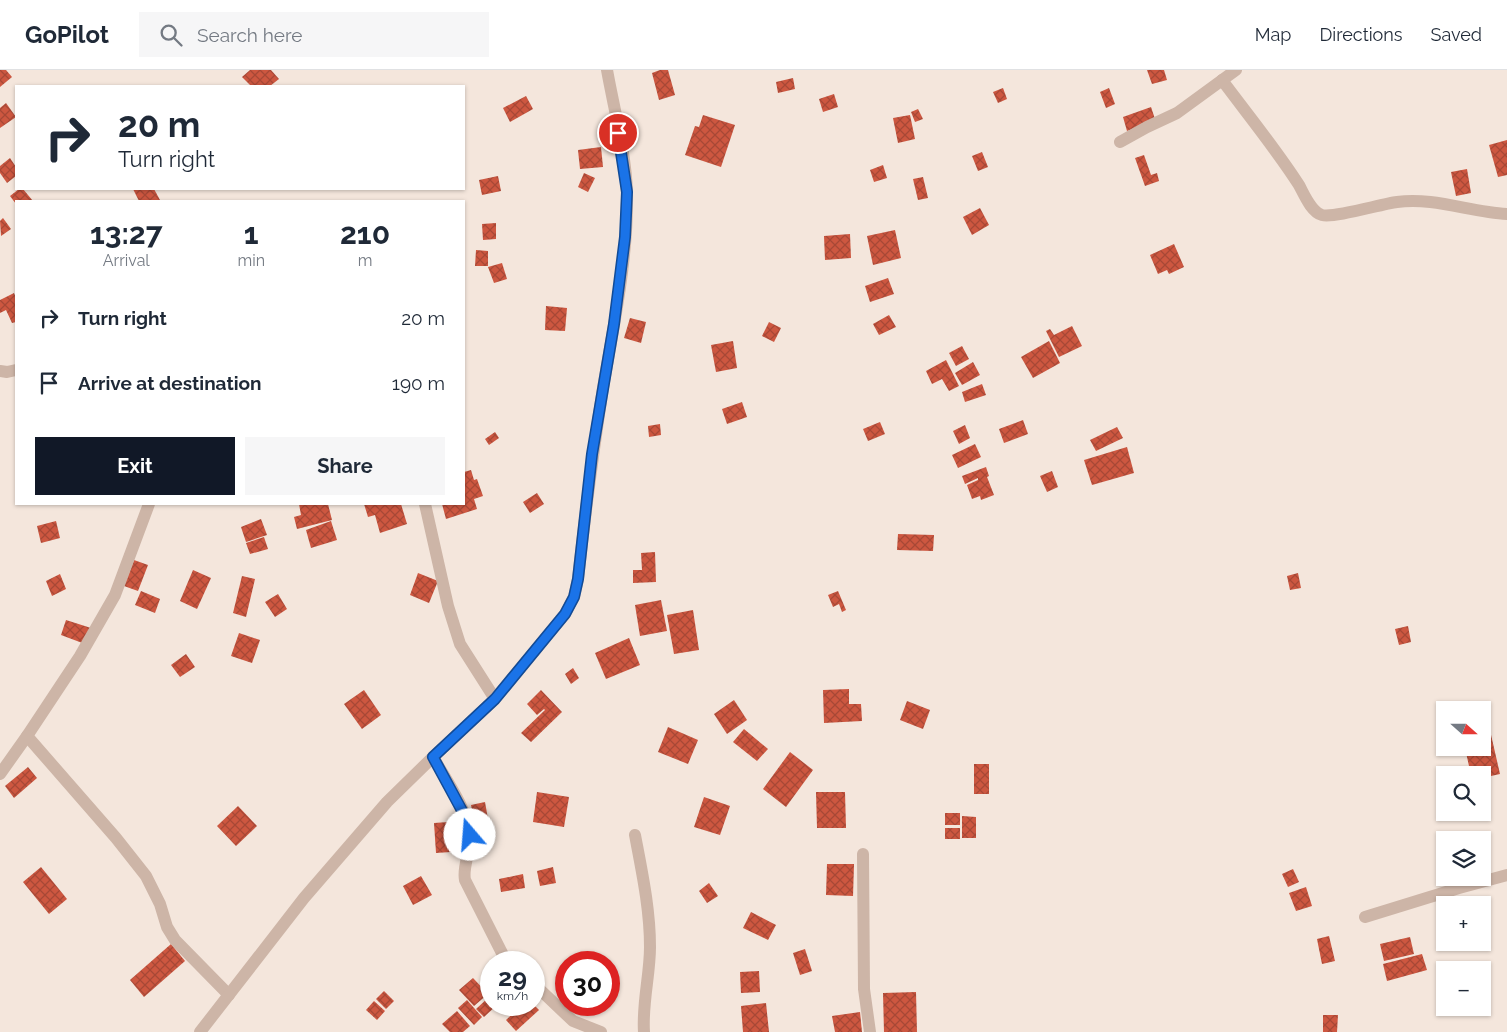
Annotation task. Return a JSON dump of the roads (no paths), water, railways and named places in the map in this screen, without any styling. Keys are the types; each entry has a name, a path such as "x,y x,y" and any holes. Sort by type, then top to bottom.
{"street":[{"path":"200,1032 304,898 388,802 495,699 565,614 574,597 578,579 592,454 614,324 625,237 627,192 607,70"},
{"path":"1120,142 1147,126 1177,113 1236,70"},
{"path":"1222,80 1289,170 1314,209 1322,215 1337,214 1398,202 1428,201 1485,213 1507,214"},
{"path":"0,372 15,370"},
{"path":"0,774 80,656 115,595 149,505"},
{"path":"425,505 448,606 460,644 495,699"},
{"path":"27,736 116,838 146,876 160,904 167,927 174,940 229,994"},
{"path":"433,757 466,818 470,835 469,852 464,874 465,880 501,951"},
{"path":"635,835 647,901 650,947 644,1032"},
{"path":"863,854 864,989 870,1032"},
{"path":"1365,917 1507,875"},
{"path":"545,994 574,1021 601,1032"}]}
